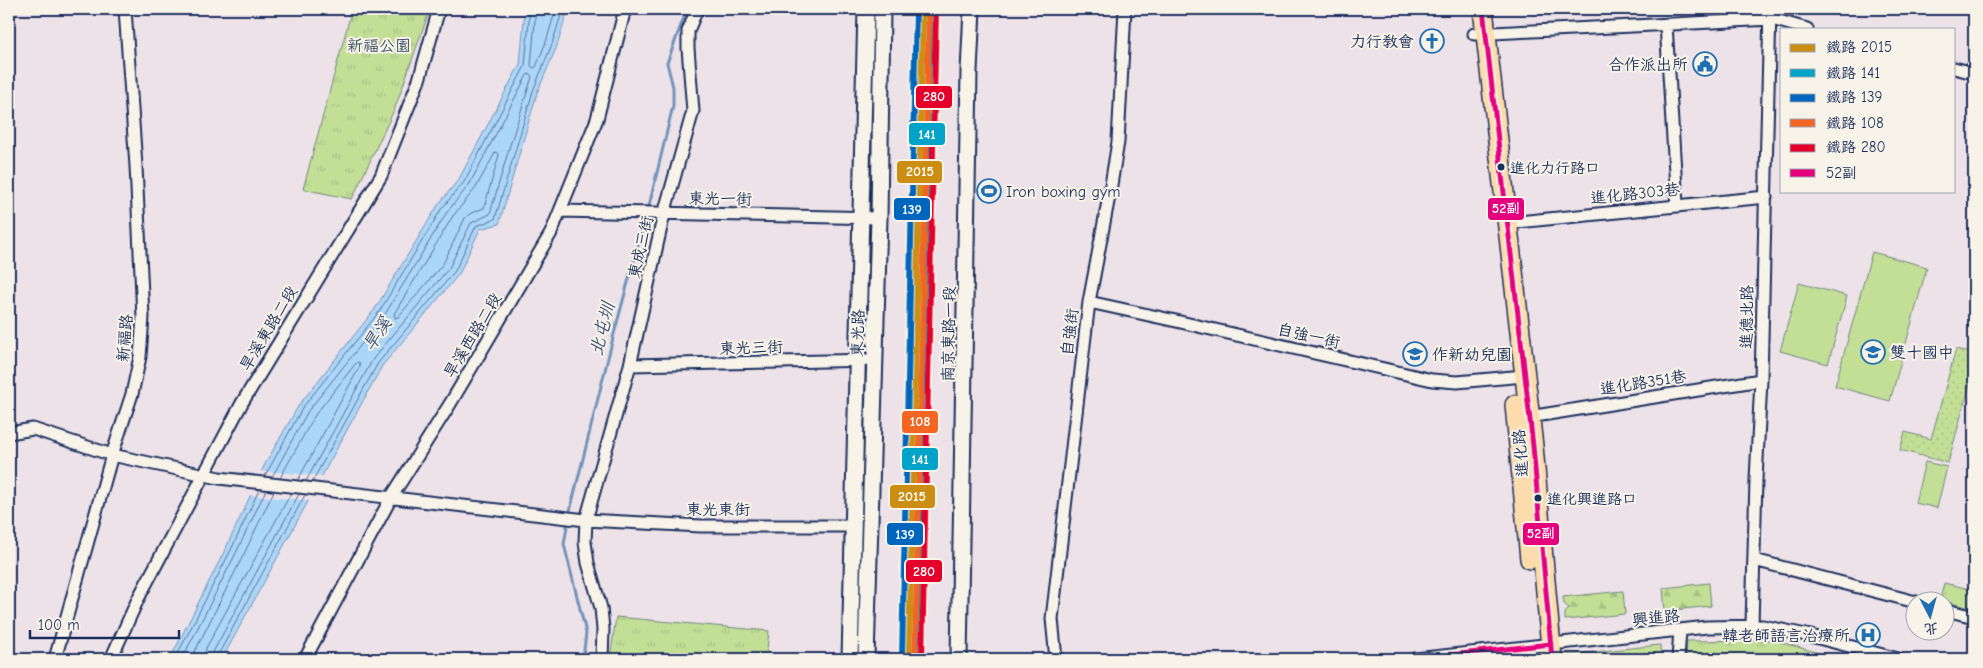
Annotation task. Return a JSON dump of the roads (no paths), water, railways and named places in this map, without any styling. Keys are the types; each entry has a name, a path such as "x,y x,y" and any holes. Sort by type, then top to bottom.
{"main road":[{"name":"進化路","path":"1472,9 1480,34 1508,223 1518,377 1529,417 1545,652"},
{"name":"進化路","path":"1483,9 1480,34 1518,377 1545,652"}],"street":[{"name":"新福路","path":"55,659 112,455 132,394 140,357 143,317 136,166 125,9"},
{"name":"旱溪東路二段","path":"111,659 138,599 242,403 381,176 419,80 439,9"},
{"name":"旱溪西路二段","path":"305,659 392,496 450,404 551,233 597,120 625,9"},
{"name":"東成三街","path":"602,659 603,629 601,608 588,563 584,520 630,365 664,214 693,111 688,30 697,9"},
{"name":"東光路","path":"866,9 860,218 866,360 866,659"},
{"name":"東光路","path":"850,659 853,526 879,218 882,9"},
{"name":"南京東路一段","path":"958,659 969,72 972,9"},
{"name":"自強街","path":"1056,659 1052,619 1089,302 1118,142 1125,9"},
{"path":"1480,34 1666,24 1771,14 1805,28"},
{"name":"進德北路","path":"1752,625 1771,14"},
{"path":"1666,24 1676,205"},
{"path":"1956,68 1974,73"},
{"name":"進化路303巷","path":"1508,223 1766,197"},
{"name":"東光一街","path":"560,212 879,218"},
{"name":"自強一街","path":"1089,302 1432,380 1457,382 1518,377"},
{"name":"東光三街","path":"630,365 866,360"},
{"name":"進化路351巷","path":"1529,417 1761,380"},
{"name":"東光東街","path":"9,433 33,429 112,455 219,478 392,496 584,520 701,526 853,526"},
{"path":"1754,560 1906,599"},
{"path":"1956,612 1974,617"},
{"name":"興進路","path":"1415,659 1545,652 1680,630 1752,625 1811,636 1865,655 1898,659"},
{"path":"1678,659 1680,630"}],"water":[{"name":"旱溪","path":"525,9 568,9 557,46 537,93 499,224 480,229 459,274 382,366 222,659 170,659 226,548 265,464 299,405 375,309 438,205 459,179 520,64"}],"waterway":[{"path":"9,14 15,9"},
{"name":"北屯圳","path":"648,210 673,106 673,87 667,63 687,9"},
{"name":"北屯圳","path":"569,515 614,334 646,216"},
{"name":"北屯圳","path":"568,521 564,544 586,633 583,659"}],"rail line":[{"name":"139","path":"902,659 916,9"},
{"name":"2015","path":"909,659 923,9"},
{"name":"108","path":"915,659 929,9"},
{"name":"141","path":"916,659 930,9"},
{"name":"280","path":"922,659 936,9"}],"place":[{"name":"力行教會","path":"1432,41"},
{"name":"合作派出所","path":"1705,64"},
{"name":"進化力行路口","path":"1501,167"},
{"name":"Iron boxing gym","path":"989,191"},
{"name":"雙十國中","path":"1873,352"},
{"name":"作新幼兒園","path":"1415,354"},
{"name":"進化興進路口","path":"1538,498"},
{"name":"韓老師語言治療所","path":"1868,635"}],"park label":[{"name":"新福公園","path":"379,45"}]}
